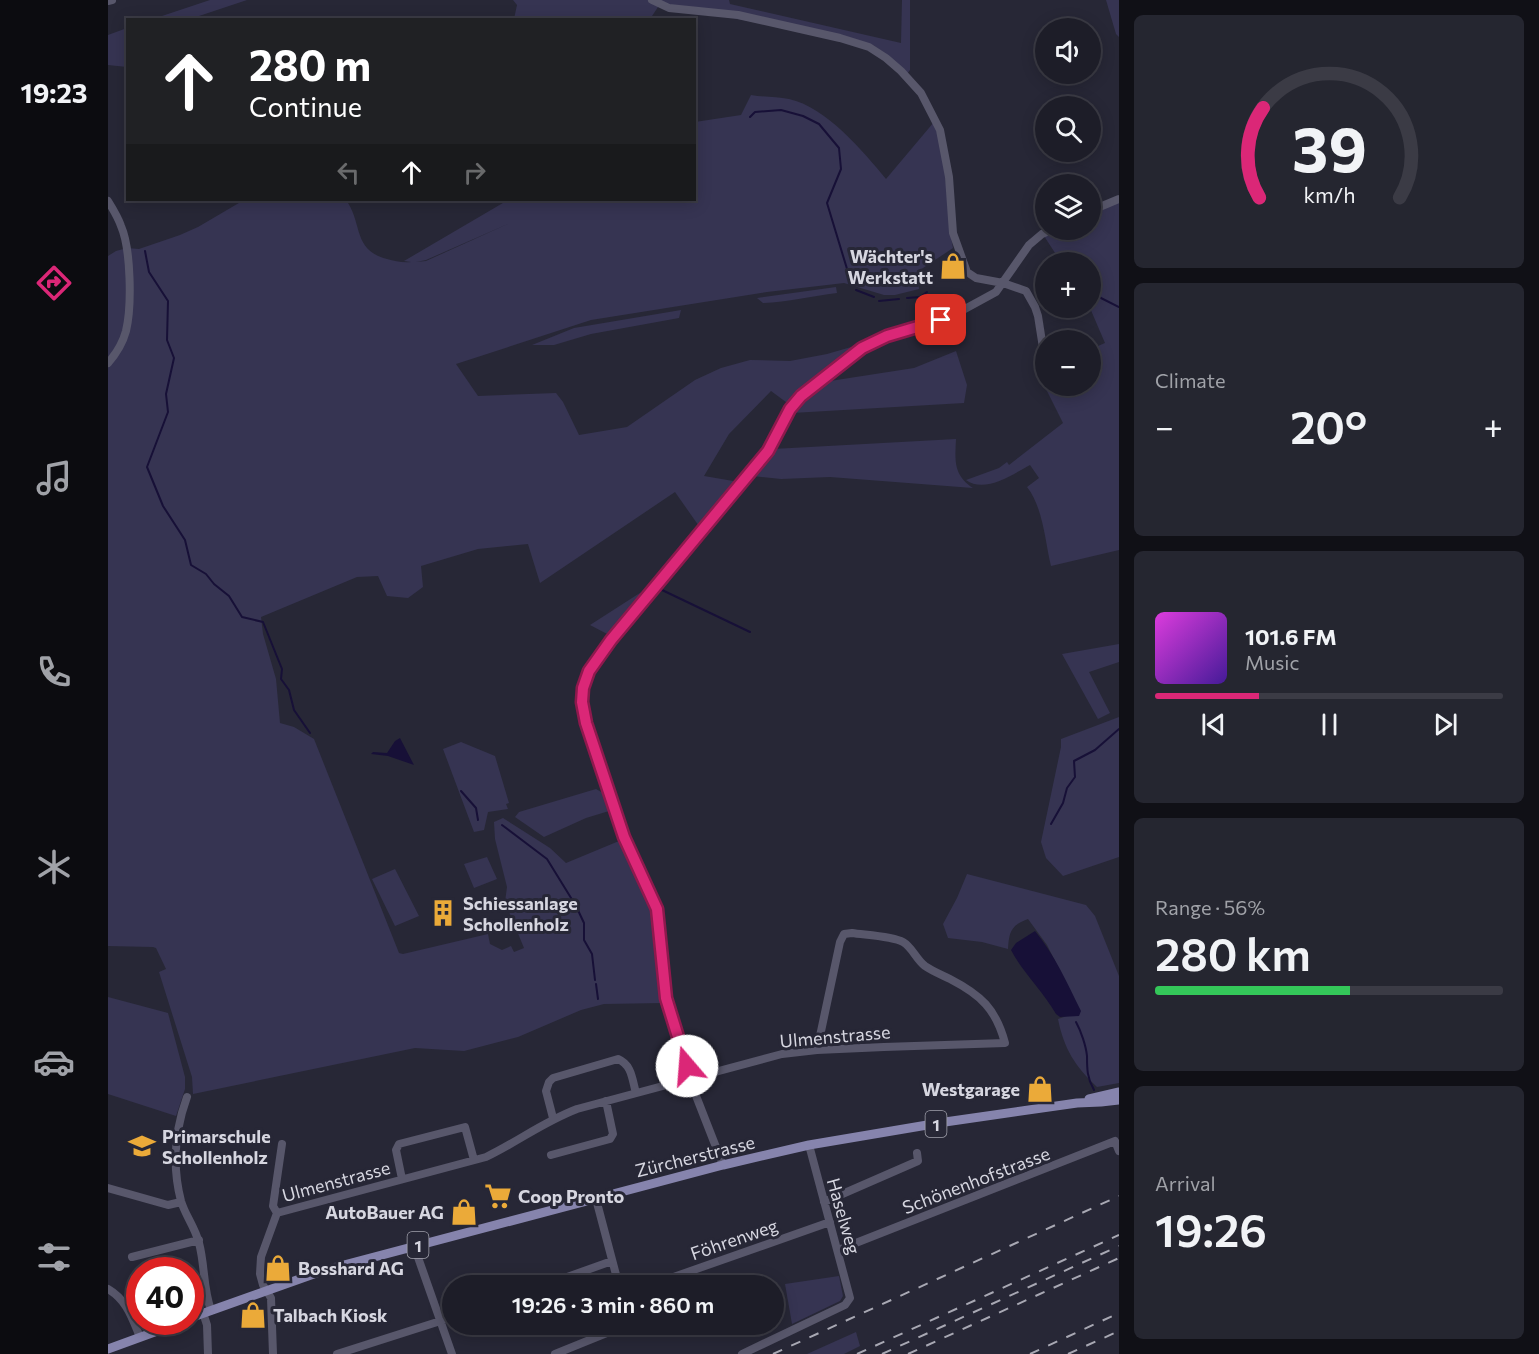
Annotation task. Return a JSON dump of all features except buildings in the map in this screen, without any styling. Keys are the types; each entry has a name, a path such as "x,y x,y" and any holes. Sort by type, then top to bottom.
{"main road":[{"name":"Zürcherstrasse","path":"1077,1103 1119,1092"},
{"name":"Zürcherstrasse","path":"204,1313 325,1270 723,1165 809,1145 956,1120 1077,1103 1119,1100"},
{"path":"108,1349 146,1335"}],"street":[{"path":"652,0 669,8 738,15 840,38 869,47 886,58 921,93 944,140 953,233 966,270 976,278 1003,283 1026,291 1035,307 1039,330"},
{"path":"1101,206 1119,199"},
{"path":"108,201 122,227 127,248 130,295 126,330 121,344 108,363"},
{"path":"723,1165 690,1078 666,998 657,909 624,837 604,781 586,723 582,702 583,688 589,671 611,640 768,451 790,409 801,396 862,348 887,336 952,316 996,292 1035,240"},
{"name":"Ulmenstrasse","path":"277,1213 474,1160 506,1147 553,1118 606,1101 774,1056 817,1050 1005,1043 993,1011 978,996 926,967 901,940 852,933 844,934 840,942 817,1050"},
{"path":"553,1118 546,1091 549,1082 559,1075 618,1059 627,1064 630,1069 636,1093"},
{"path":"187,1097 176,1133 176,1169 181,1202 198,1240 202,1258 208,1354"},
{"path":"551,1155 610,1139 613,1134 606,1101"},
{"name":"Ulmenstrasse","path":"402,1179 396,1150 399,1144 465,1127 474,1160"},
{"name":"Schönenhofstrasse","path":"838,1250 1115,1141 1119,1151"},
{"name":"Ulmenstrasse","path":"273,1354 271,1298 260,1274 261,1257 277,1213 273,1206 282,1144"},
{"name":"Haselweg","path":"742,1354 845,1305 849,1301 850,1294 809,1145"},
{"path":"824,1202 918,1161 916,1153"},
{"path":"108,1188 168,1204 181,1202"},
{"path":"596,1199 616,1275"},
{"name":"Föhrenweg","path":"679,1275 830,1222"},
{"path":"132,1257 198,1240"},
{"path":"414,1246 452,1354"},
{"path":"573,1275 612,1261"},
{"path":"108,1289 121,1298 127,1307 140,1337"},
{"path":"337,1354 441,1321"},
{"path":"555,1354 602,1335"}],"shaded area":[{"path":"210,0 247,0 193,18 156,18"},
{"path":"513,0 729,0 730,4 901,43 902,0 910,0 910,70 907,74 873,45 660,4 651,18 514,18 517,5"},
{"path":"1106,0 1119,0 1119,37 1116,34"},
{"path":"126,28 126,67 108,65 108,35"},
{"path":"751,95 789,99 817,111 830,120 886,179 934,122 942,153 953,248 917,272 919,289 895,295 884,295 844,283 767,292 591,320 456,364 478,396 556,393 563,402 579,435 627,427 695,380 721,368 750,360 790,361 858,345 859,348 790,405 771,391 729,434 704,476 739,482 701,529 675,492 540,583 528,544 478,549 421,566 423,587 408,598 387,596 378,576 357,577 261,617 263,634 276,679 280,723 294,727 314,739 399,953 403,954 488,934 490,944 502,950 511,946 514,952 524,948 505,902 507,887 495,839 494,822 503,818 550,848 566,863 619,841 651,905 656,920 663,1003 604,1004 581,1010 518,1037 464,1051 415,1048 193,1094 192,1077 159,972 166,969 156,948 108,946 108,256 116,251 127,248 139,249 180,235 242,201 347,201 368,249 387,259 411,262 404,261 506,201 696,201 696,122 741,115","holes":["510,223 426,261 416,262 426,260"]},
{"path":"1119,201 1119,550 1051,566 1037,504 1027,487 1039,478 1030,465 990,484 974,484 966,480 999,468 1007,462 1009,465 1063,423 1050,396 1101,396 1101,345 1105,343 1094,318 1101,318 1101,252 1054,252 1047,240 1101,240 1101,209"},
{"path":"836,287 837,293 791,300 763,303 757,298"},
{"path":"681,310 679,318 591,334 554,345 532,345 574,328"},
{"path":"956,351 967,385 964,403 792,413 804,397 829,377 830,381 914,368"},
{"path":"956,439 957,467 962,478 973,488 830,477 781,479 752,476 773,449"},
{"path":"657,582 611,636 590,625"},
{"path":"1119,644 1119,662 1089,672 1110,713 1098,719 1062,654"},
{"path":"1119,717 1119,857 1063,876 1046,858 1041,842 1061,739"},
{"path":"400,738 414,765 388,756 371,754 373,752 387,753 395,741"},
{"path":"461,742 495,756 509,803 506,804 508,809 488,812 484,830 474,832 443,749"},
{"path":"596,789 603,793 609,811 586,818 544,837 515,817 519,812"},
{"path":"487,857 497,879 474,888 464,864"},
{"path":"395,869 419,916 395,926 372,879"},
{"path":"967,874 1086,905 1095,916 1119,976 1119,1083 1097,1087 1082,1072 1072,1056 1058,1019 1079,1012 1077,1005 1047,945 1028,919 1012,930 1008,949 982,942 948,938 943,924"},
{"path":"1035,931 1066,980 1081,1011 1079,1016 1060,1017 1056,1014 1011,950 1016,943"},
{"path":"108,997 168,1013 185,1077 185,1089 176,1116 108,1094"},
{"path":"839,1276 843,1296 840,1301 792,1324 785,1284"},
{"path":"856,1332 860,1346 844,1354 807,1354"}],"waterway":[{"path":"750,117 755,112 781,110 803,116 819,124 839,148 841,169 827,203 851,282"},
{"path":"145,251 149,272 168,301 167,340 174,358 166,394 168,412 147,467 163,506 185,540 191,565 206,574 229,596 242,617 263,622 282,669 281,679 289,690 294,710 310,733"},
{"path":"856,290 874,297"},
{"path":"907,298 920,297 927,292"},
{"path":"1101,298 1119,307"},
{"path":"879,301 899,299"},
{"path":"662,590 750,632"},
{"path":"1051,824 1063,803 1067,788 1075,777 1074,761 1095,750 1119,729"},
{"path":"461,791 476,808 478,820"},
{"path":"502,825 547,859 576,906 584,923 584,940 592,954 595,980"},
{"path":"596,984 598,999"},
{"path":"1076,1022 1084,1043 1088,1073 1094,1090"}],"railway":[{"path":"773,1354 1119,1196"},
{"path":"857,1354 1119,1235"},
{"path":"882,1354 1119,1246"},
{"path":"908,1354 1119,1258"},
{"path":"1030,1354 1119,1313"},
{"path":"1068,1354 1119,1331"}],"place":[{"name":"Wächter's Werkstatt","path":"953,266"},
{"name":"Schiessanlage Schollenholz","path":"443,913"},
{"name":"Westgarage","path":"1040,1089"},
{"name":"Primarschule Schollenholz","path":"142,1146"},
{"name":"Coop Pronto","path":"498,1196"},
{"name":"AutoBauer AG","path":"464,1212"},
{"name":"Bosshard AG","path":"278,1268"},
{"name":"Talbach Kiosk","path":"253,1315"}],"route":[{"path":"687,1066 666,998 657,909 624,837 604,781 586,723 582,702 583,688 589,671 611,640 768,451 790,409 801,396 862,348 887,336 941,320"}]}
